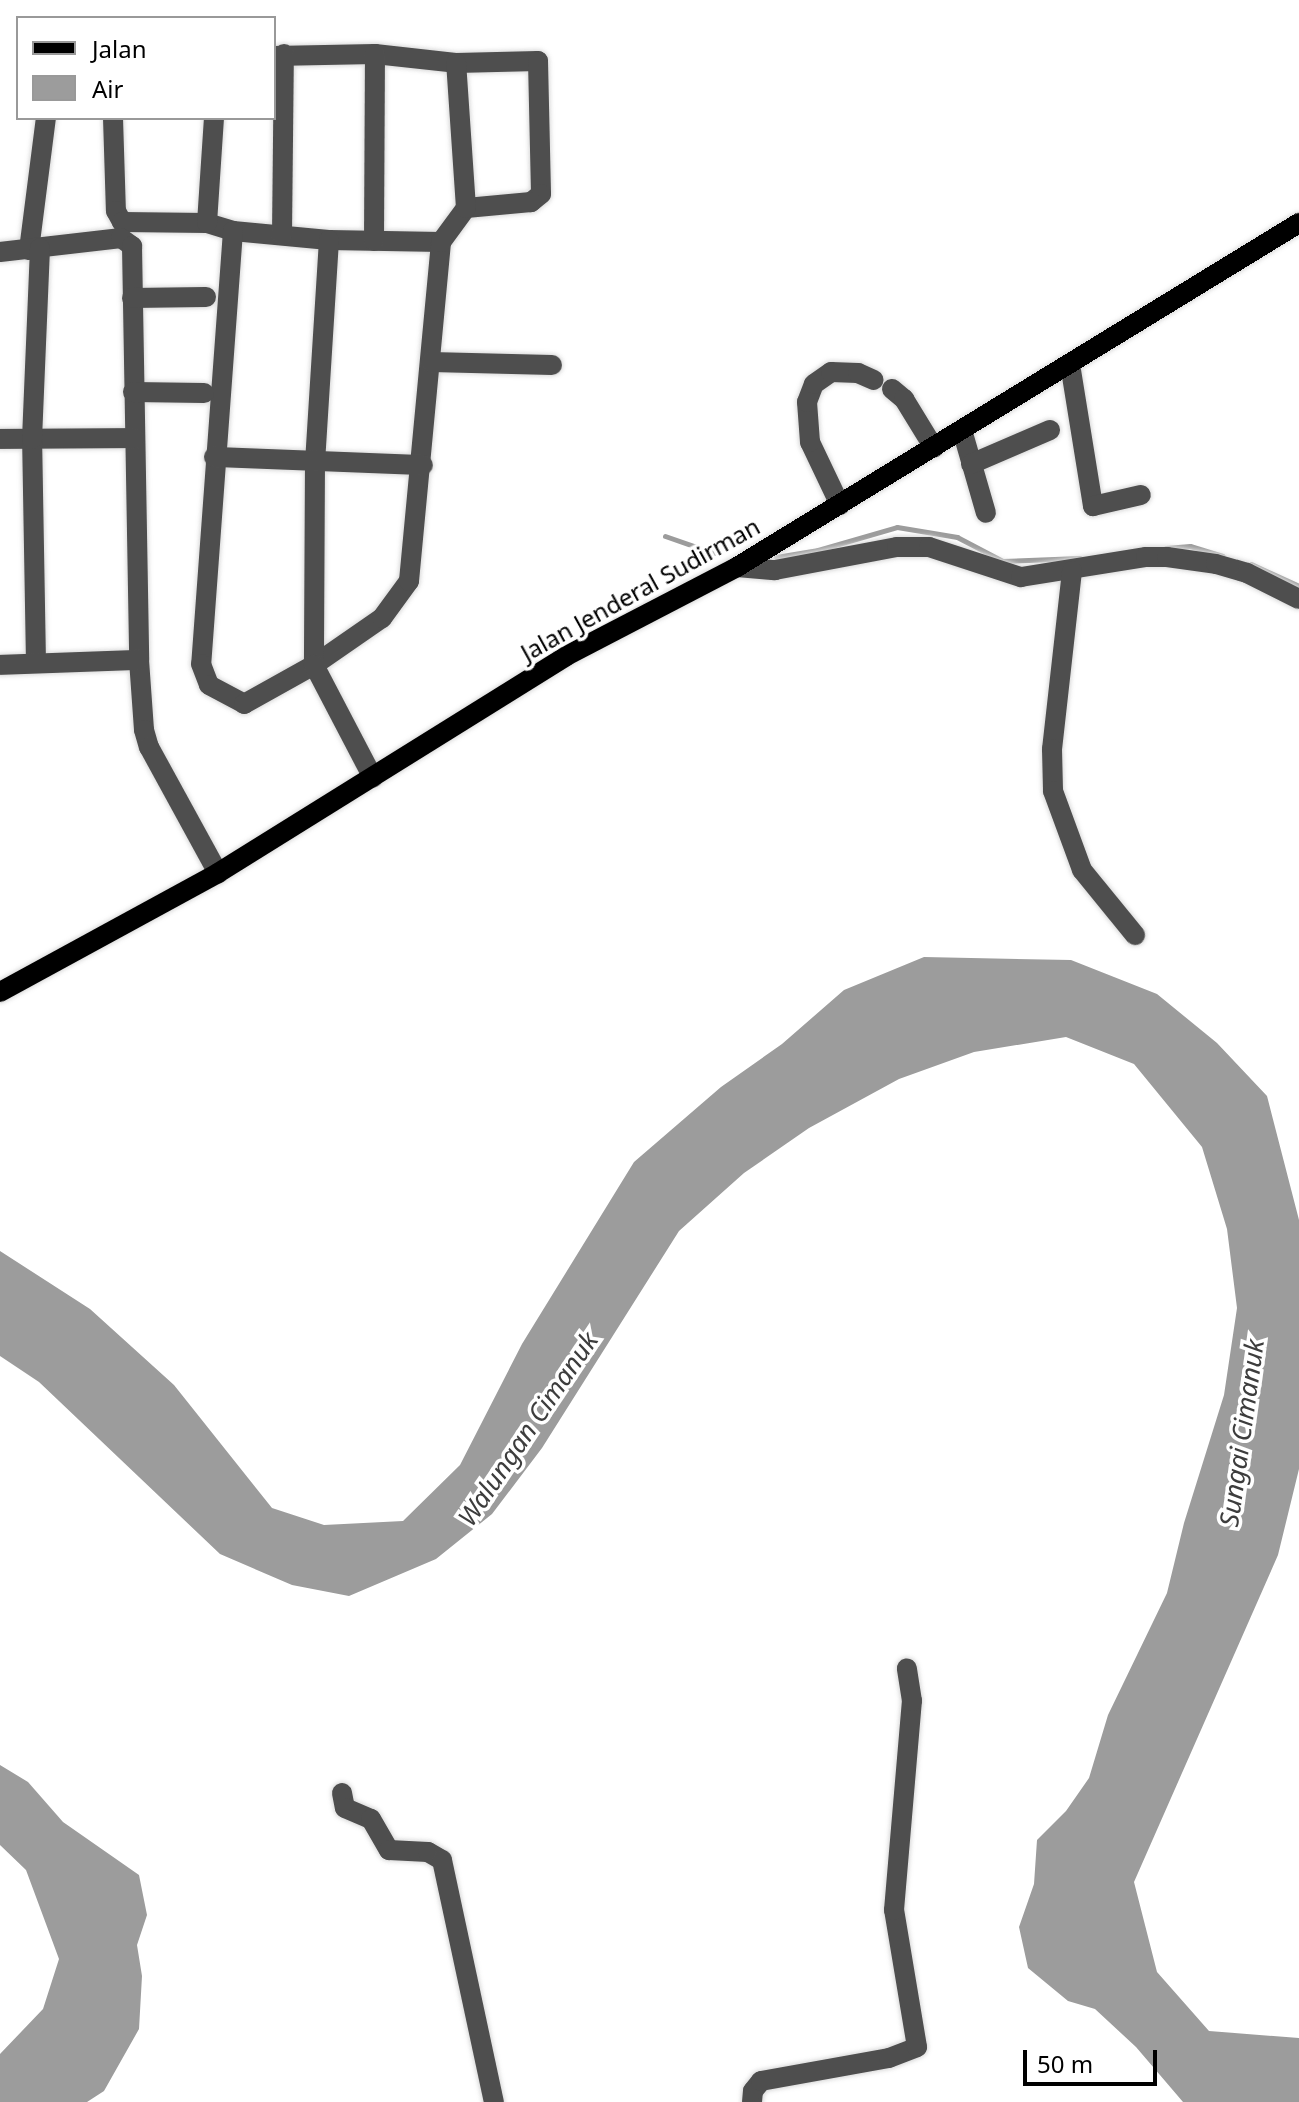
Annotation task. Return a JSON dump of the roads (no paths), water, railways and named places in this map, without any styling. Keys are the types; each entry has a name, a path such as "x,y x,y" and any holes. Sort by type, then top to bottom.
{"main road":[{"name":"Jalan Jenderal Sudirman","path":"0,992 218,873 566,656 737,567 1299,223"}],"street":[{"path":"374,241 375,54"},
{"path":"282,235 279,55 375,54 456,63 532,58 538,61 541,69 541,194 531,202 466,208"},
{"path":"233,231 200,657 205,678 226,697 244,704 314,665 382,618 409,581 423,465 441,242 466,208 456,63"},
{"path":"36,663 32,439 34,249 46,120"},
{"path":"113,120 119,220 130,224 207,223 233,231 329,240 441,242"},
{"path":"207,223 214,120"},
{"path":"0,252 126,239 132,246 139,660 149,747 218,873"},
{"path":"329,240 315,460 314,665 373,778"},
{"path":"132,298 206,297"},
{"path":"431,362 552,365"},
{"path":"1070,364 1093,506 1141,495"},
{"path":"840,505 810,442 807,402 814,384 831,372 858,373 883,384 904,399 934,448"},
{"path":"133,392 204,393"},
{"path":"962,430 986,513"},
{"path":"971,464 1050,430"},
{"path":"0,439 134,438"},
{"path":"214,457 423,465"},
{"path":"737,567 775,570 897,547 929,547 1021,577 1146,557 1188,559 1247,573 1299,599"},
{"path":"1072,571 1052,749 1053,791 1082,870 1135,935"},
{"path":"0,665 139,660"},
{"path":"752,2102 753,2091 761,2081 889,2058 917,2047 894,1910 912,1701 907,1668"},
{"path":"342,1793 345,1808 371,1819 387,1849 428,1852 443,1862 494,2102"}],"water":[{"path":"924,957 1071,960 1157,994 1217,1043 1267,1096 1299,1220 1299,1469 1278,1555 1134,1882 1157,1972 1209,2031 1299,2038 1299,2102 1183,2102 1136,2047 1095,2009 1068,2001 1028,1968 1019,1927 1034,1884 1037,1840 1066,1811 1089,1778 1108,1715 1167,1593 1184,1523 1224,1395 1237,1308 1227,1229 1202,1147 1134,1064 1066,1037 974,1052 899,1079 809,1128 744,1173 679,1231 542,1448 492,1514 436,1559 349,1596 292,1585 220,1554 39,1382 0,1356 0,1251 90,1309 174,1385 272,1508 324,1525 403,1521 460,1465 522,1344 634,1162 721,1087 782,1044 844,990"},
{"path":"0,1765 28,1782 63,1822 139,1875 147,1915 137,1945 142,1976 139,2029 104,2091 87,2102 0,2102 0,2054 43,2009 59,1959 26,1870 0,1845"}],"waterway":[{"path":"776,557 818,550 897,527 957,537 1003,561 1080,558"},
{"path":"665,536 714,553"},
{"path":"1166,548 1190,546 1222,556"},
{"path":"1251,564 1299,586"}],"water label":[{"name":"Walungan Cimanuk","path":"528,1429"},
{"name":"Sungai Cimanuk","path":"1242,1433"}]}
